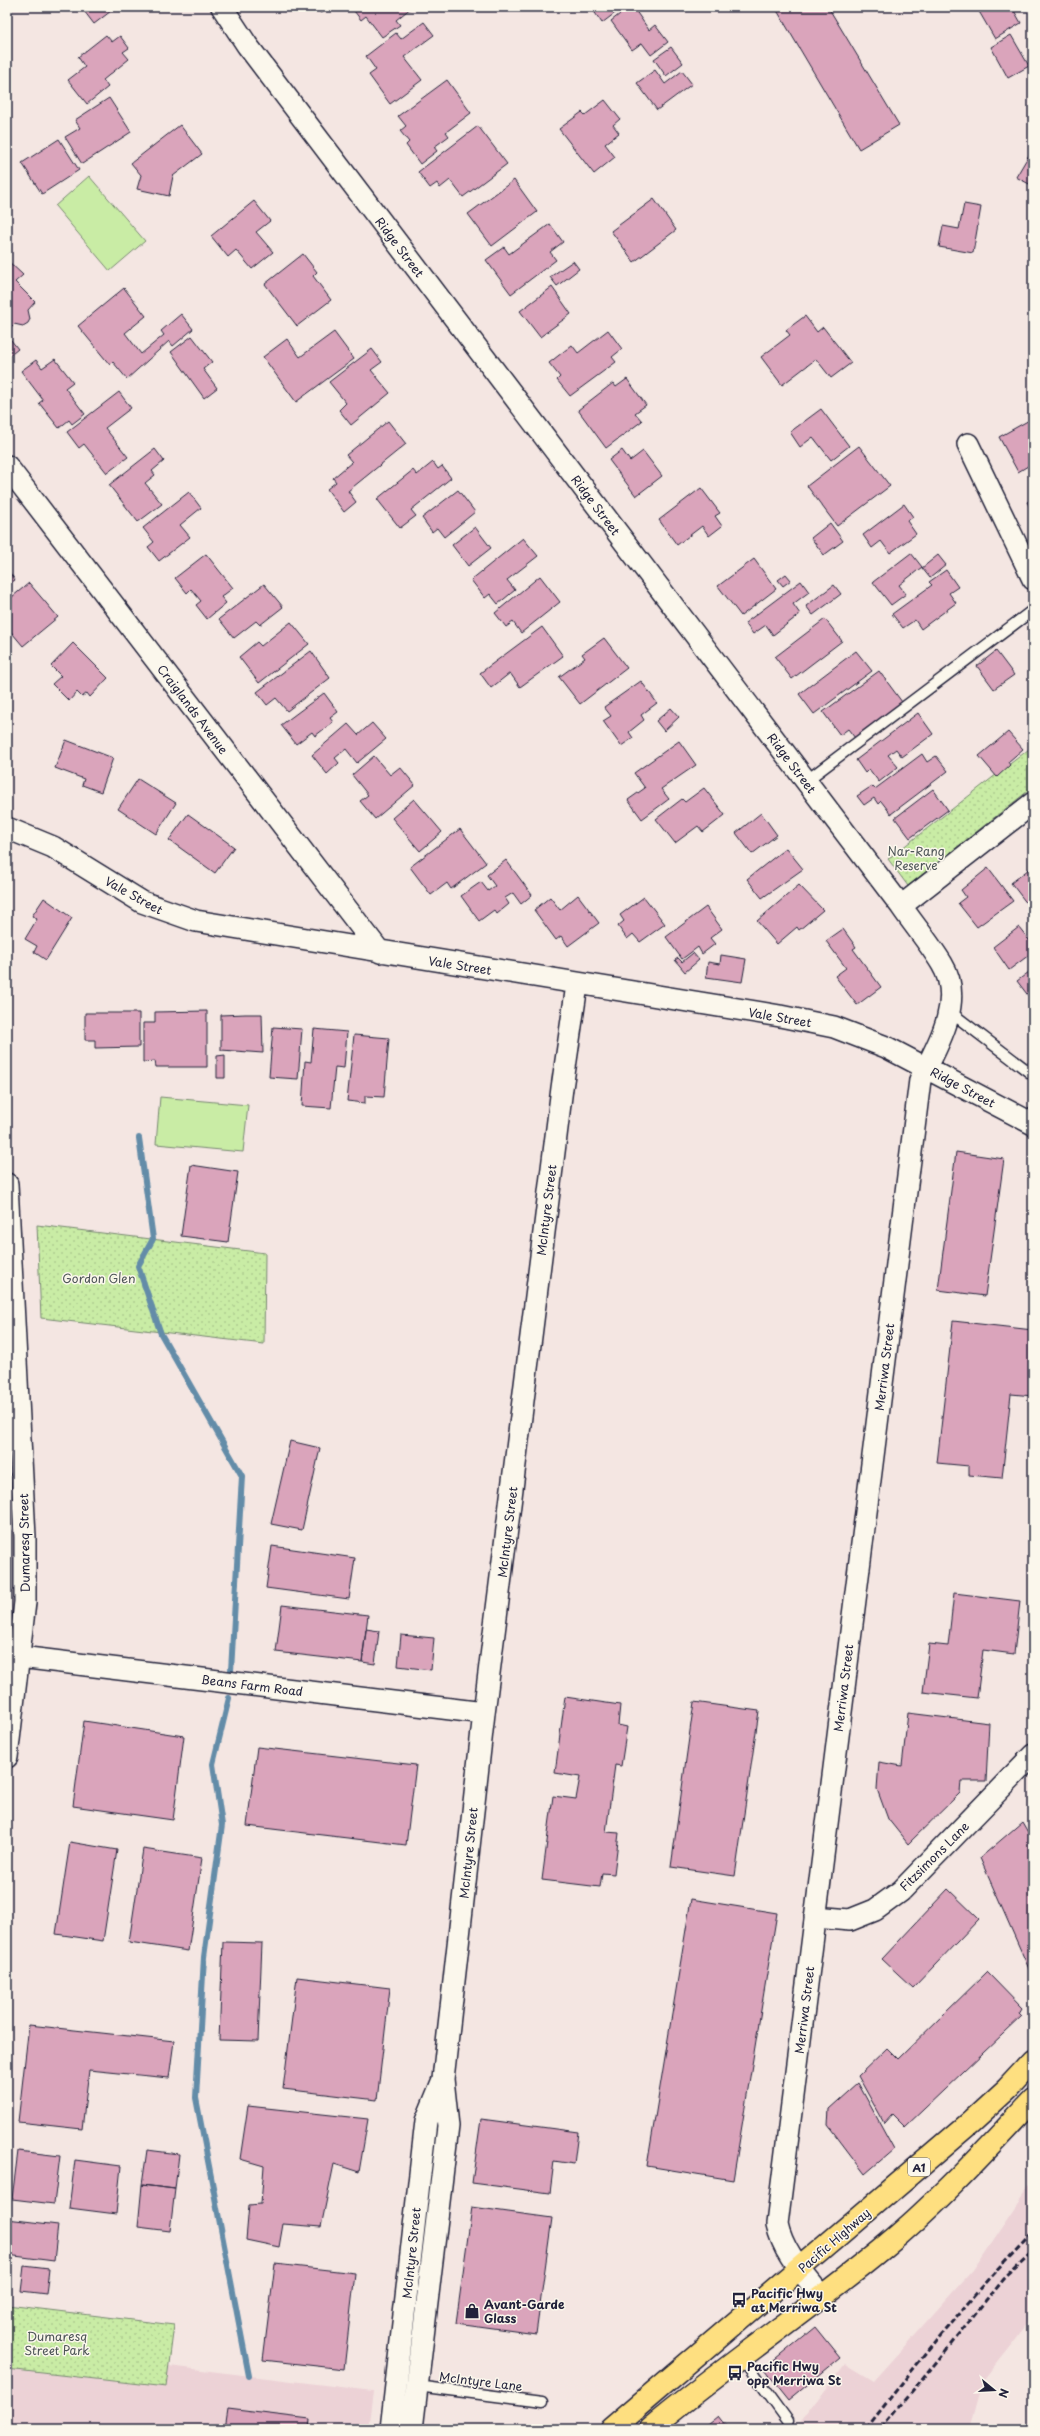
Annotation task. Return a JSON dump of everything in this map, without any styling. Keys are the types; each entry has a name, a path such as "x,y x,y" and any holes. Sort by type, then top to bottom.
{"highway":[{"name":"Pacific Highway","path":"611,2429 971,2122 1007,2089 1033,2061"},
{"path":"650,2429 691,2395 742,2358 883,2248 925,2211 1033,2100"}],"street":[{"name":"Ridge Street","path":"222,7 247,45 901,906 943,965 949,987 949,1011 943,1034 926,1068 1033,1124"},
{"path":"968,444 1033,579"},
{"name":"Craiglands Avenue","path":"7,466 380,952"},
{"path":"901,906 1033,803"},
{"name":"Vale Street","path":"7,828 54,847 142,902 168,913 196,922 577,985 780,1016 834,1027 886,1047 926,1068"},
{"name":"McIntyre Street","path":"412,2429 448,2126 443,2079 484,1713 561,1096 577,985"},
{"name":"Merriwa Street","path":"822,2296 790,2257 780,2238 777,2224 920,1080 926,1068"},
{"name":"Dumaresq Street","path":"7,1184 26,1536 25,1602 20,1657 7,1754"},
{"name":"Beans Farm Road","path":"20,1657 484,1713"},
{"name":"Fitzsimons Lane","path":"815,1917 850,1920 875,1910 901,1891 1033,1755"},
{"name":"McIntyre Street","path":"391,2429 426,2121 443,2079"}],"lane":[{"path":"806,781 1033,610"},
{"path":"949,1011 1033,1075"},
{"path":"742,2358 788,2421"},
{"name":"McIntyre Lane","path":"417,2386 542,2402"}],"shaded area":[{"path":"1029,2187 1033,2191 1033,2316 984,2378 970,2429 796,2429 845,2364 873,2381 972,2271"},
{"path":"169,2366 373,2391 368,2429 7,2429 7,2369 166,2387"}],"green space":[{"path":"89,176 145,241 110,271 55,206"},
{"name":"Nar-Rang Reserve","path":"1033,746 1033,787 908,886 888,859"},
{"path":"160,1097 248,1105 243,1152 156,1144"},
{"name":"Gordon Glen","path":"37,1225 265,1253 264,1344 41,1318"},
{"name":"Dumaresq Street Park","path":"7,2305 174,2325 166,2387 7,2369"}],"building":[{"path":"81,7 114,7 115,8 94,24"},
{"path":"313,7 326,7 321,13"},
{"path":"351,7 412,7 396,20 400,25 382,37 366,16 361,20"},
{"path":"591,7 623,7 602,23"},
{"path":"629,7 633,7 649,30 655,25 668,42 651,55 642,43 632,50 611,21"},
{"path":"775,7 828,7 899,125 859,149"},
{"path":"1012,7 1021,23 995,39 977,8"},
{"path":"424,22 434,35 404,57 422,80 390,104 369,75 376,70 366,56 396,33 401,39"},
{"path":"106,35 112,42 120,36 129,48 123,52 129,59 103,80 108,87 87,104 68,80 85,67 78,57"},
{"path":"1011,35 1029,66 1008,78 991,47"},
{"path":"671,47 683,63 666,76 654,59"},
{"path":"655,70 665,84 682,71 692,84 657,110 637,83"},
{"path":"447,80 471,113 446,132 449,136 434,147 437,151 420,164 406,145 409,142 400,131 406,126 398,116"},
{"path":"109,98 131,132 82,164 65,137 80,128 75,120"},
{"path":"605,100 620,119 613,125 619,133 605,144 615,157 594,174 559,129 582,112 585,115"},
{"path":"180,125 202,154 173,176 169,196 137,189 141,175 131,163"},
{"path":"478,126 507,164 463,197 450,180 440,188 437,183 430,188 418,172"},
{"path":"59,139 79,170 42,194 22,163"},
{"path":"1029,155 1033,157 1033,186 1016,177"},
{"path":"514,180 537,212 492,246 468,214"},
{"path":"654,199 676,230 634,262 611,231"},
{"path":"254,201 270,221 256,232 273,252 252,269 236,250 228,257 211,236"},
{"path":"964,204 981,207 973,253 939,247 943,226 959,229"},
{"path":"550,224 563,242 550,252 556,260 511,294 486,260 504,247 509,254"},
{"path":"303,254 317,272 313,276 331,300 297,326 265,284"},
{"path":"7,260 23,275 15,282 35,302 28,310 30,319 28,323 23,326 14,324 7,331"},
{"path":"573,261 579,269 557,286 550,277"},
{"path":"552,287 571,314 540,337 520,311"},
{"path":"124,288 146,316 125,333 141,354 164,335 161,331 181,314 193,329 173,346 169,341 127,379 113,362 110,365 78,326"},
{"path":"805,316 817,332 823,327 851,363 831,378 816,359 782,385 761,357 790,335 786,330"},
{"path":"608,330 622,349 612,357 616,362 570,396 557,380 560,377 549,363 572,345 578,353"},
{"path":"334,332 354,359 296,402 263,357 287,339 300,357"},
{"path":"7,335 18,349 7,358"},
{"path":"192,336 212,362 203,369 217,388 204,398 171,352"},
{"path":"372,349 382,362 371,370 390,393 351,425 339,410 346,403 329,382"},
{"path":"55,359 73,382 65,388 85,414 72,424 69,420 59,428 39,403 43,400 21,371 36,360 42,368"},
{"path":"627,379 646,405 635,413 642,421 606,448 578,410 613,383 616,387"},
{"path":"119,392 131,408 105,428 128,457 107,473 84,444 79,448 67,432"},
{"path":"821,409 849,446 831,460 813,437 800,447 790,432"},
{"path":"1033,418 1033,442 1030,444 1033,449 1033,463 1018,472 999,437"},
{"path":"388,421 406,444 348,491 356,502 344,512 327,489 336,482 333,478 352,462 346,455"},
{"path":"859,446 890,486 837,526 807,486"},
{"path":"155,449 164,461 152,471 155,475 145,483 162,504 138,522 109,485"},
{"path":"622,450 630,461 643,451 662,476 636,496 609,460"},
{"path":"433,462 438,469 442,466 451,478 411,510 416,516 400,528 377,499 413,470 417,475"},
{"path":"701,488 720,513 715,516 722,526 709,536 702,526 677,545 659,520"},
{"path":"458,490 475,512 444,537 437,528 432,532 422,518"},
{"path":"189,492 201,508 180,525 190,537 159,561 148,547 154,542 143,528"},
{"path":"1033,499 1033,513 1027,502"},
{"path":"904,504 913,517 907,521 916,534 890,553 881,541 872,548 863,535"},
{"path":"830,523 843,541 824,555 811,538"},
{"path":"475,527 491,548 468,566 452,545"},
{"path":"523,538 538,556 507,580 515,590 498,604 490,594 485,598 471,580"},
{"path":"911,553 922,567 899,585 906,594 891,605 873,582"},
{"path":"206,554 233,588 221,597 226,603 207,619 196,605 201,601 191,589 187,593 175,578"},
{"path":"938,555 946,565 930,578 922,568"},
{"path":"754,559 776,589 741,616 718,586"},
{"path":"7,569 15,580 7,586"},
{"path":"946,570 958,587 949,593 956,603 921,629 915,620 903,628 892,614 932,585 929,582"},
{"path":"786,574 791,580 783,586 778,580"},
{"path":"540,576 560,602 521,633 513,622 506,627 495,613"},
{"path":"801,581 809,592 793,604 800,614 773,635 766,625 753,634 745,623"},
{"path":"29,583 58,617 23,646 7,627 7,601"},
{"path":"264,584 283,607 260,625 256,621 234,638 219,619"},
{"path":"834,585 841,594 813,615 806,606"},
{"path":"825,619 842,641 792,679 775,657"},
{"path":"291,622 309,644 259,683 239,657 257,642 261,646"},
{"path":"542,627 563,656 520,687 510,673 491,688 480,673"},
{"path":"604,638 627,668 580,704 559,677 585,658 582,654"},
{"path":"73,643 108,678 90,697 87,693 82,697 77,692 69,701 52,684 61,676 51,666"},
{"path":"311,651 330,678 287,711 276,698 267,705 257,692"},
{"path":"856,651 872,671 814,714 799,694"},
{"path":"996,651 1014,675 994,689 977,666"},
{"path":"879,671 902,702 855,738 848,729 840,735 823,712"},
{"path":"641,681 657,703 641,715 644,720 629,732 633,738 621,746 603,721 611,716 604,707"},
{"path":"324,693 338,712 330,718 333,722 315,736 312,732 296,744 281,725"},
{"path":"671,708 679,717 664,731 656,721"},
{"path":"918,713 933,734 902,757 896,749 888,755 898,767 879,782 869,769 865,773 856,760"},
{"path":"372,723 386,739 357,763 346,749 335,758 339,763 327,774 312,755 348,724 358,735"},
{"path":"1008,732 1023,749 1008,762 1010,765 997,777 979,756"},
{"path":"66,740 113,758 101,792 82,785 84,779 55,768"},
{"path":"679,741 696,765 661,789 669,799 642,819 628,800 645,788 634,773"},
{"path":"922,754 927,762 936,756 948,771 891,814 881,801 878,804 874,798 864,805 857,796 872,786 875,789"},
{"path":"374,756 390,775 400,767 415,785 375,819 360,801 368,795 352,775"},
{"path":"138,779 176,803 156,834 118,809"},
{"path":"704,788 725,815 703,832 698,826 675,843 656,819 682,799 685,802"},
{"path":"933,789 948,810 910,838 895,818"},
{"path":"414,799 442,832 420,851 392,818"},
{"path":"761,813 777,835 752,854 736,833"},
{"path":"188,814 234,847 215,873 169,840"},
{"path":"460,829 486,863 451,889 447,883 431,895 410,867"},
{"path":"786,848 803,869 762,898 747,879"},
{"path":"506,860 532,895 521,904 513,893 505,898 509,904 497,914 494,910 479,921 461,896 481,882 488,891 495,886 487,875"},
{"path":"1033,866 1033,908 1031,909 1011,883"},
{"path":"988,868 1013,901 977,927 958,903 966,897 961,890"},
{"path":"799,885 823,910 799,930 797,927 777,944 757,921"},
{"path":"578,895 599,923 568,946 561,936 556,940 534,910 550,897 560,910"},
{"path":"644,897 665,924 640,942 633,934 627,939 618,926 624,921 620,915"},
{"path":"44,898 72,918 46,960 34,952 37,946 25,939 37,919 32,916"},
{"path":"706,907 722,929 710,938 715,944 702,954 698,947 682,959 666,937"},
{"path":"1019,927 1033,945 1033,952 1009,970 993,947"},
{"path":"843,929 856,947 853,949 881,987 857,1005 835,976 846,968 826,941"},
{"path":"693,953 699,960 685,972 675,960 678,958 682,962"},
{"path":"721,955 746,959 742,982 706,977 708,962 720,964"},
{"path":"1033,969 1033,1002 1017,981"},
{"path":"207,1011 207,1067 156,1067 155,1061 143,1062 143,1023 155,1023 155,1012"},
{"path":"85,1013 139,1013 139,1047 95,1048 95,1040 85,1040"},
{"path":"262,1014 263,1053 221,1050 221,1015"},
{"path":"273,1027 302,1029 298,1079 269,1077"},
{"path":"314,1029 347,1032 344,1068 335,1067 331,1108 302,1106 305,1061 311,1062"},
{"path":"354,1035 389,1038 384,1097 365,1096 365,1103 347,1101"},
{"path":"225,1055 225,1078 217,1078 217,1056"},
{"path":"956,1152 1004,1159 985,1296 938,1290"},
{"path":"191,1165 238,1172 228,1242 181,1236"},
{"path":"953,1321 1033,1330 1033,1396 1011,1394 1002,1478 969,1475 969,1466 937,1463"},
{"path":"290,1441 320,1448 302,1530 271,1524"},
{"path":"272,1546 355,1558 349,1599 266,1588"},
{"path":"954,1593 1020,1601 1014,1654 983,1650 977,1698 923,1692 929,1644 948,1646"},
{"path":"282,1605 368,1615 362,1662 276,1652"},
{"path":"366,1629 379,1631 375,1664 362,1662"},
{"path":"401,1635 434,1638 431,1670 398,1666"},
{"path":"565,1697 620,1705 618,1725 627,1727 621,1766 615,1765 606,1832 619,1833 614,1874 602,1873 600,1887 542,1880 553,1796 576,1799 580,1777 555,1773"},
{"path":"694,1702 759,1711 735,1876 671,1867"},
{"path":"908,1713 989,1723 986,1781 961,1781 960,1793 908,1844 888,1819 877,1789 879,1762 902,1766"},
{"path":"84,1721 184,1736 173,1820 73,1806"},
{"path":"257,1747 416,1765 406,1845 247,1826"},
{"path":"1022,1822 1033,1841 1033,1978 980,1858"},
{"path":"70,1842 117,1850 103,1941 56,1934"},
{"path":"143,1849 202,1858 188,1951 129,1942"},
{"path":"948,1889 979,1919 913,1988 882,1959"},
{"path":"691,1899 777,1913 733,2180 647,2166"},
{"path":"223,1942 262,1943 258,2041 219,2040"},
{"path":"987,1972 1023,2009 1020,2014 1022,2016 905,2127 892,2114 884,2123 858,2076 887,2048 898,2059"},
{"path":"297,1977 390,1988 377,2100 283,2089"},
{"path":"29,2025 174,2041 169,2078 89,2070 82,2129 18,2122"},
{"path":"858,2083 894,2149 865,2174 828,2125 829,2109"},
{"path":"248,2106 368,2119 359,2172 334,2164 321,2227 283,2224 279,2247 246,2240 249,2205 261,2204 264,2166 240,2159"},
{"path":"481,2119 578,2132 574,2164 554,2161 550,2193 472,2183"},
{"path":"147,2150 179,2154 175,2189 142,2185"},
{"path":"18,2151 60,2156 54,2204 12,2199"},
{"path":"75,2160 121,2166 116,2214 69,2208"},
{"path":"142,2185 175,2189 170,2231 138,2227"},
{"path":"472,2207 552,2218 536,2334 456,2323"},
{"path":"7,2219 58,2225 54,2261 7,2255"},
{"path":"275,2264 355,2273 344,2369 263,2360"},
{"path":"24,2266 49,2269 46,2294 21,2291"},
{"path":"815,2327 840,2358 789,2400 764,2369"},
{"path":"228,2409 310,2419 309,2429 225,2429"},
{"path":"718,2416 728,2429 702,2429"}],"waterway":[{"path":"139,1138 153,1239 138,1266 161,1334 242,1476 231,1671"},
{"path":"229,1698 213,1764 222,1825 204,1957 196,2098 249,2376"}],"railway":[{"path":"866,2429 967,2304 1033,2233"},
{"path":"882,2429 1004,2279 1033,2251"}],"place":[{"name":"Pacific Hwy at Merriwa St","path":"739,2300"},
{"name":"Avant-Garde Glass","path":"472,2311"},
{"name":"Pacific Hwy opp Merriwa St","path":"735,2373"}]}
